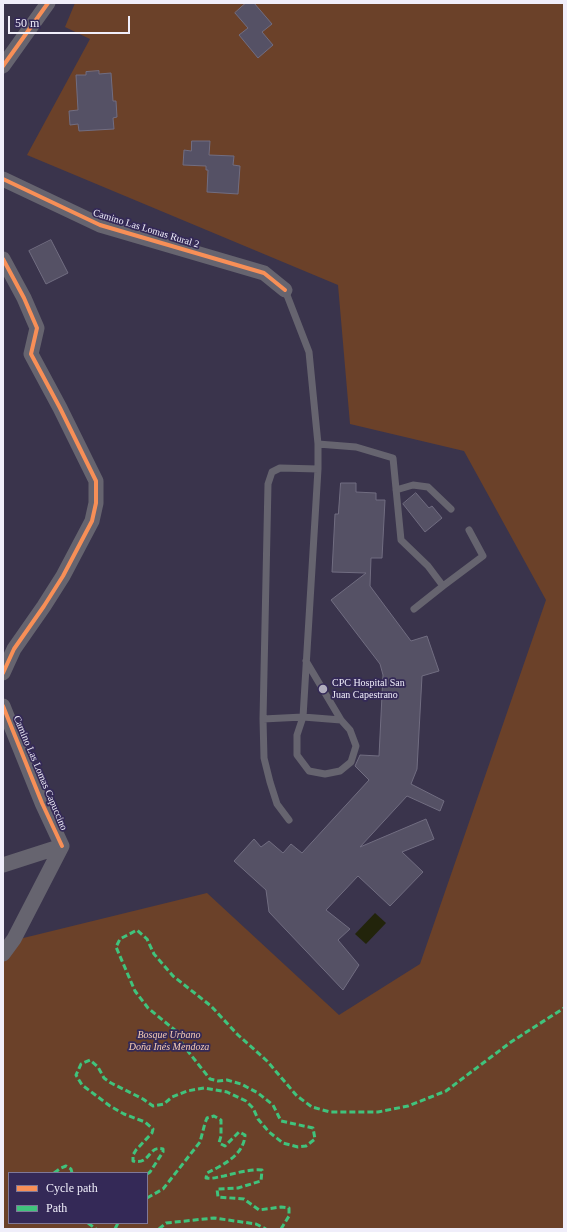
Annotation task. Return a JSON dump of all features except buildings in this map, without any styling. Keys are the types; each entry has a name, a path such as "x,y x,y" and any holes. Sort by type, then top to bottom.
{"street":[{"path":"3,66 48,3"},
{"name":"Camino Las Lomas Rural 2","path":"3,179 100,226 264,273 285,290"},
{"path":"3,259 24,298 37,328 31,354 60,408 96,481 96,503 92,521 63,576 14,650 3,674"},
{"name":"Camino Las Lomas Capuccino","path":"3,706 42,803 62,846"},
{"path":"3,865 62,846"},
{"path":"3,954 14,939 62,846"}],"lane":[{"path":"285,290 309,352 318,444 318,469 306,661 303,717 297,736 296,755 309,771 325,774 340,771 351,762 356,746 350,730 341,720 306,661"},
{"path":"318,444 356,447 393,458 401,540 428,566 442,586"},
{"path":"289,820 277,804 264,758 263,719 268,484 272,472 280,468 318,469"},
{"path":"396,490 413,485 428,487 451,509"},
{"path":"414,609 482,556 469,530"},
{"path":"263,719 303,717 341,720"}],"green space":[{"name":"Bosque Urbano Doña Inés Mendoza","path":"75,3 564,3 564,1229 3,1229 3,943 207,893 339,1015 420,964 546,600 464,451 350,424 338,285 27,155 90,39 65,27"}],"shaded area":[{"path":"375,913 386,923 366,944 355,934"}],"marked path":[{"path":"148,1173 163,1152 163,1149 155,1150 146,1158 139,1161 133,1161 133,1155 152,1133 153,1129 145,1122 124,1114 110,1106 82,1085 76,1075 81,1064 90,1060 98,1067 104,1078 153,1106 164,1104 172,1097 187,1091 204,1088 227,1092 246,1101 253,1108 258,1119 269,1132 283,1143 298,1147 306,1146 315,1139 313,1128 281,1121 273,1105 258,1093 241,1084 227,1080 218,1081 210,1079 183,1045 176,1031 148,1008 135,991 116,947 120,939 137,930 147,939 154,954 173,976 211,1006 238,1035 267,1061 297,1096 312,1107 330,1112 378,1112 408,1106 446,1091 511,1042 564,1008"},
{"path":"148,1197 163,1189 200,1142 207,1118 214,1116 221,1120 221,1136 219,1143 225,1146 239,1132 245,1135 244,1142 237,1154 226,1163 207,1173 206,1178 215,1178 248,1171 262,1170 261,1181 238,1188 217,1189 218,1197 244,1199 259,1210 281,1207 289,1208 289,1216 281,1229"},
{"path":"55,1172 66,1166 71,1169 72,1172"},
{"path":"159,1229 166,1223 214,1218 256,1224 266,1229"},
{"path":"89,1224 96,1229"},
{"path":"115,1229 118,1224"}],"cycle path":[{"path":"3,66 48,3"},
{"path":"3,179 100,225 264,273 285,290"},
{"path":"3,259 24,298 37,328 31,354 60,408 96,481 96,503 92,521 63,576 14,649 3,673"},
{"path":"3,706 42,803 62,846"}],"place":[{"name":"CPC Hospital San Juan Capestrano","path":"323,689"}]}
